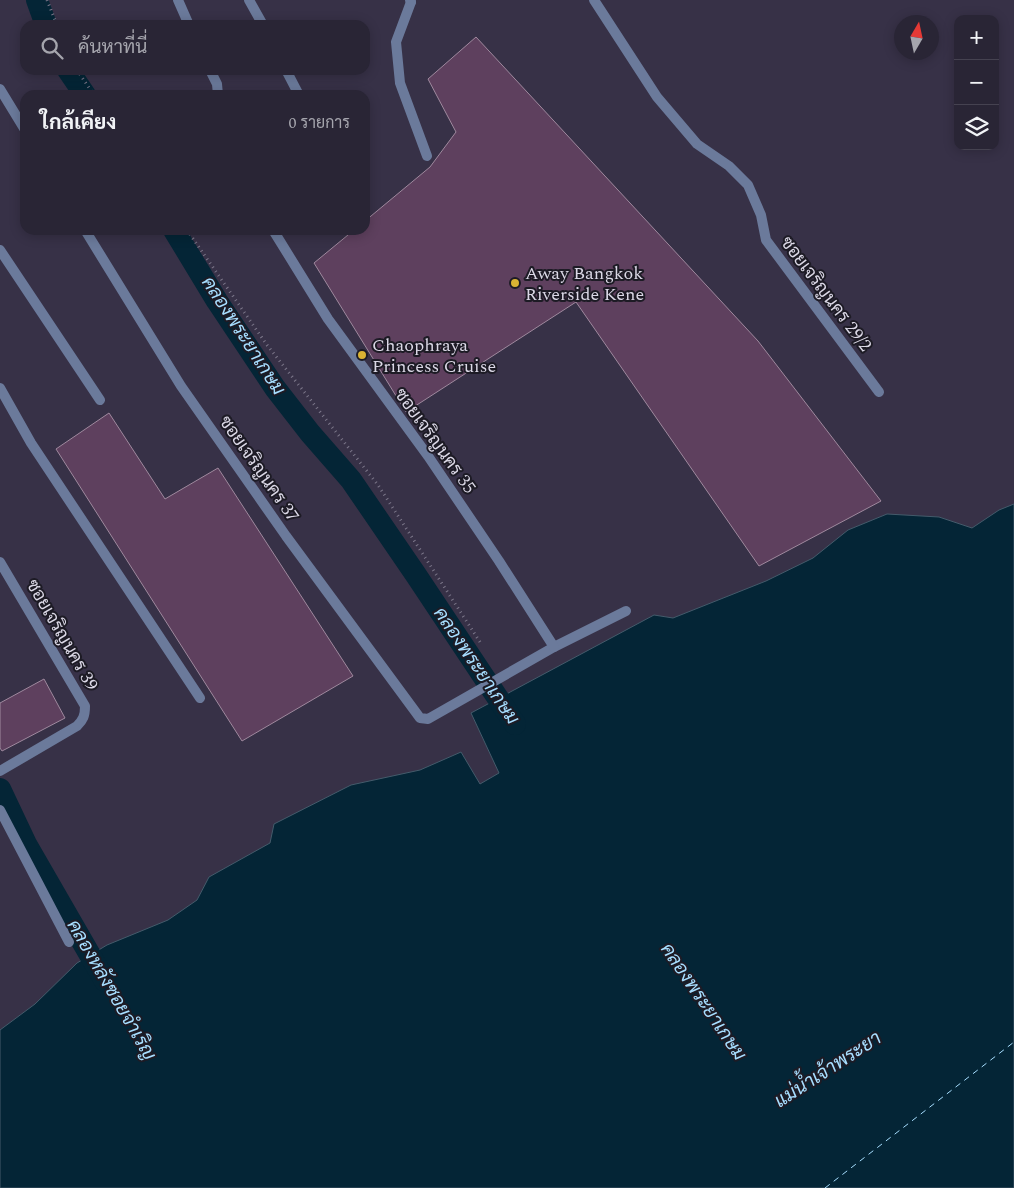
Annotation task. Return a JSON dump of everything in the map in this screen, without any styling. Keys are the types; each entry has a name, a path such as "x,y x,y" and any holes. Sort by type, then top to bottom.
{"street":[{"path":"178,0 188,20"},
{"path":"250,0 260,20"},
{"name":"ซอยเจริญนคร 29/2","path":"594,0 656,97 697,144 729,166 748,184 761,215 766,240 879,392"},
{"path":"410,1 396,42 399,75 400,83 427,156"},
{"path":"212,75 218,90"},
{"path":"289,75 296,90"},
{"path":"0,89 20,122"},
{"name":"ซอยเจริญนคร 37","path":"88,235 181,386 292,544 420,718 428,719 554,647"},
{"name":"ซอยเจริญนคร 35","path":"276,235 328,319 428,456 494,553 554,647"},
{"path":"0,250 100,400"},
{"path":"0,388 31,443 200,698"},
{"name":"ซอยเจริญนคร 39","path":"0,562 84,706 85,714 83,720 77,726 2,770"},
{"path":"554,647 626,611"},
{"path":"0,810 69,942"}],"path":[{"path":"47,0 55,20"},
{"path":"80,75 91,90"},
{"path":"190,235 267,345 378,485 480,642"}],"water":[{"name":"แม่น้ำเจ้าพระยา","path":"1014,504 1014,1188 0,1188 0,1030 35,1004 77,963 107,945 168,920 197,900 209,877 270,843 274,824 351,785 420,770 461,752 480,784 499,773 471,713 654,615 673,618 766,581 813,558 848,530 887,514 939,517 972,528 999,510"}],"building":[{"name":"Away Bangkok Riverside Kene","path":"476,37 758,341 881,501 759,566 576,302 406,412 314,263 348,235 370,235 370,217 430,167 456,132 428,79"},
{"path":"109,413 165,499 218,468 353,676 242,741 56,449"},
{"path":"44,679 65,718 2,751 0,748 0,703"}],"waterway":[{"name":"คลองพระยาเกษม","path":"37,0 44,20"},
{"name":"คลองพระยาเกษม","path":"71,75 82,90"},
{"name":"คลองพระยาเกษม","path":"177,235 217,301 275,388 310,433 351,480 515,724"},
{"name":"คลองหลังซอยจำเริญ","path":"0,789 26,844 105,981"}],"ferry route":[{"path":"825,1188 1014,1042"}],"place":[{"name":"Away Bangkok Riverside Kene","path":"515,283"},
{"name":"Chaophraya Princess Cruise","path":"362,355"}]}
